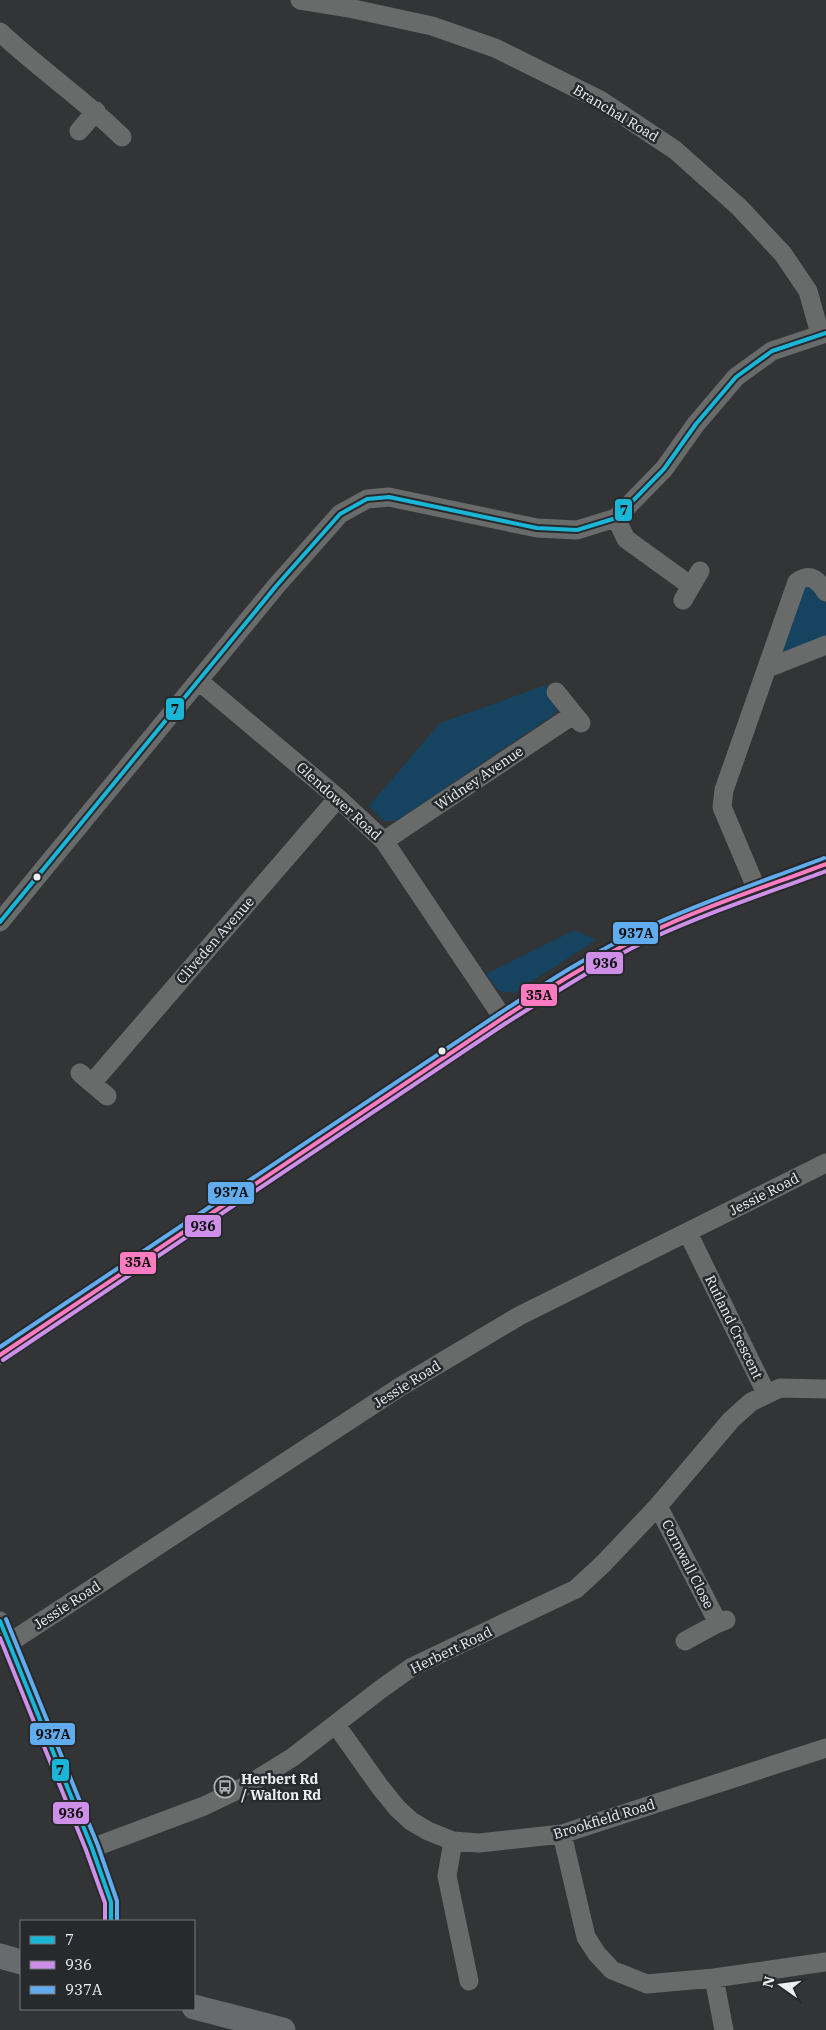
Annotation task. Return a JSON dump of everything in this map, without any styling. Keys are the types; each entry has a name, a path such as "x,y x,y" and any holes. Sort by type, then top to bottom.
{"main road":[{"path":"0,1956 20,1962"},
{"path":"195,2007 282,2030"}],"street":[{"name":"Branchal Road","path":"300,0 349,8 432,26 495,48 600,100 675,150 739,207 783,254 808,291 823,334"},
{"path":"0,32 30,59 96,111 122,137"},
{"path":"79,131 96,111"},
{"path":"2,917 200,682 278,585 340,514 367,499 390,497 537,528 577,530 616,518 664,469 696,424 736,377 772,351 823,334"},
{"path":"616,518 626,539 691,586"},
{"path":"757,890 722,807 724,790 797,582 807,576 812,577 820,583 826,592"},
{"path":"768,668 826,645"},
{"name":"Glendower Road","path":"200,682 338,798 384,841 504,1018"},
{"name":"Widney Avenue","path":"384,841 577,719 556,692"},
{"name":"Cliveden Avenue","path":"107,1096 86,1078 338,798"},
{"path":"0,1355 504,1018 588,965 622,946 670,924 826,864"},
{"name":"Jessie Road","path":"9,1643 417,1377 518,1316 826,1163"},
{"name":"Rutland Crescent","path":"688,1232 766,1394 780,1388 826,1389"},
{"name":"Herbert Road","path":"92,1848 204,1806 246,1786 293,1757 380,1689 412,1668 576,1589 604,1564 658,1506 731,1420 751,1402 766,1394"},
{"name":"Cornwall Close","path":"658,1506 722,1621 685,1641"},
{"path":"0,1621 92,1848 111,1902 112,1920"},
{"name":"Brookfield Road","path":"336,1725 397,1808 411,1821 428,1831 453,1841 479,1844 562,1834 826,1748"},
{"path":"562,1834 586,1937 597,1954 612,1970 647,1984 714,1978 826,1962"},
{"path":"453,1841 447,1876 470,1981"},
{"path":"714,1978 724,2030"}],"shaded area":[{"path":"802,586 815,587 826,604 826,638 785,655 779,652"},
{"path":"546,685 557,711 549,718 396,821 384,821 369,806 440,723"},
{"path":"575,930 596,940 514,993 499,991 486,974"}],"transit line":[{"name":"7","path":"0,922 277,585 340,514 367,499 389,497 537,528 577,530 616,518 664,469 696,424 736,377 772,351 826,333"},
{"name":"937A","path":"0,1347 570,968 625,938 666,919 824,858"},
{"name":"35A","path":"0,1355 503,1018 572,974 626,944 667,925 712,906 826,864"},
{"name":"936","path":"3,1360 506,1023 576,980 630,949 670,930 826,871"},
{"name":"937A","path":"6,1619 98,1846 117,1901 117,1920"},
{"name":"7","path":"0,1621 92,1848 111,1902 111,1920"},
{"name":"936","path":"0,1638 86,1850 105,1903 105,1920"}],"place":[{"name":"Herbert Rd / Walton Rd","path":"225,1787"}]}
